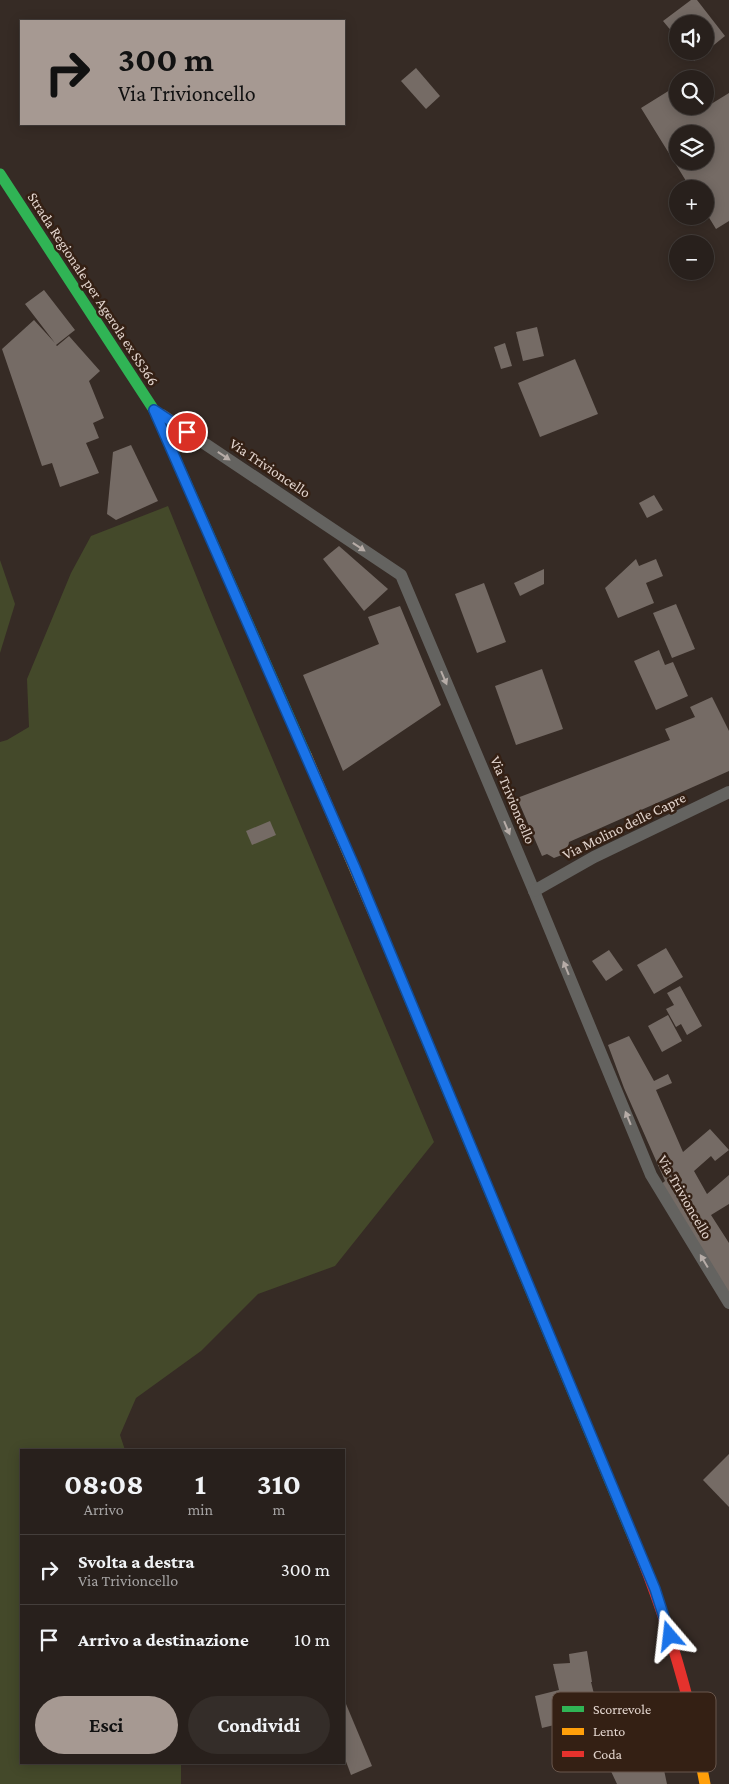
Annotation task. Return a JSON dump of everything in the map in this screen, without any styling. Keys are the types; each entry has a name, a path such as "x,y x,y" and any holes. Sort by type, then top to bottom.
{"main road":[{"name":"Strada Regionale per Agerola ex SS366","path":"1,177 154,410 355,868 655,1589 686,1692"}],"lane":[{"name":"Via Trivioncello","path":"154,410 401,575 534,890 651,1175 729,1303"},
{"name":"Via Molino delle Capre","path":"534,890 594,857 729,792"}],"green space":[{"path":"168,506 214,620 434,1142 335,1266 258,1294 201,1351 136,1398 120,1435 125,1449 20,1449 20,1764 181,1764 181,1784 0,1784 0,742 29,727 27,679 71,573 91,536"},
{"path":"0,560 15,604 0,653"}],"building":[{"path":"691,0 697,0 709,15 671,15"},
{"path":"669,16 669,28 663,21"},
{"path":"714,22 725,36 714,45"},
{"path":"416,68 440,96 426,109 401,81"},
{"path":"669,91 669,115 714,115 714,102 729,93 729,221 716,229 714,225 714,180 685,180 679,170 714,170 714,125 669,125 669,153 641,108"},
{"path":"44,290 75,330 56,345 69,336 100,371 89,381 104,418 93,423 99,438 86,443 99,473 60,487 52,463 42,466 2,349 34,320 55,343 25,304"},
{"path":"537,327 544,356 523,361 516,332"},
{"path":"505,343 512,366 501,369 494,347"},
{"path":"575,359 598,414 540,437 518,383"},
{"path":"131,445 158,501 116,520 107,514 113,452"},
{"path":"654,495 663,510 647,518 639,503"},
{"path":"339,546 388,589 364,611 323,559"},
{"path":"636,559 639,566 656,559 663,576 646,583 654,603 618,618 605,588"},
{"path":"544,569 544,584 520,596 514,583"},
{"path":"484,583 506,642 477,653 455,594"},
{"path":"676,604 695,649 672,658 653,613"},
{"path":"400,606 441,705 343,771 303,675 379,644 368,617"},
{"path":"659,650 665,665 673,662 688,696 656,710 634,661"},
{"path":"542,669 563,729 516,745 495,686"},
{"path":"712,697 729,731 729,771 569,842 567,853 554,858 547,854 542,856 517,798 670,740 665,729 695,717 690,707"},
{"path":"270,821 276,835 252,845 246,831"},
{"path":"666,948 683,977 654,994 637,965"},
{"path":"609,950 623,970 606,981 592,961"},
{"path":"680,986 702,1026 687,1035 681,1024 676,1027 666,1009 674,1005 667,993"},
{"path":"668,1015 682,1041 662,1052 648,1026"},
{"path":"629,1036 654,1081 668,1074 672,1083 656,1090 683,1152 710,1129 729,1150 715,1161 711,1156 694,1171 707,1194 729,1175 729,1204 711,1215 729,1243 729,1299 658,1187 665,1181 624,1088 608,1045"},
{"path":"729,1454 729,1507 703,1480"},
{"path":"587,1651 594,1692 552,1692 552,1726 542,1728 535,1696 559,1690 553,1664 570,1663 569,1654"},
{"path":"345,1704 372,1766 351,1775 345,1759"},
{"path":"611,1772 664,1772 667,1784 617,1784"}],"traffic: fast":[{"path":"0,174 154,410 306,755"},
{"path":"377,921 633,1537"}],"traffic: slow":[{"path":"306,755 377,921"},
{"path":"703,1772 705,1784"}],"traffic: jam":[{"path":"633,1537 665,1621 686,1692"}],"route":[{"path":"187,432 154,410 355,868 655,1589 670,1636"}]}
